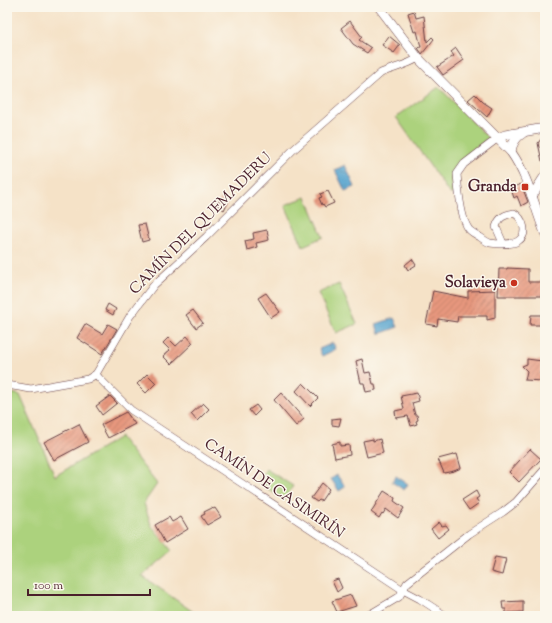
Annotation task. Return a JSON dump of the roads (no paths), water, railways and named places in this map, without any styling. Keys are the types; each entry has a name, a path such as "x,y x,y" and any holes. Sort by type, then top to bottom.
{"street":[{"path":"379,7 418,58 498,138 518,162 528,184 545,233"},
{"name":"CAMÍN DEL QUEMADERU","path":"96,374 130,316 154,285 206,237 293,150 381,73 396,66 412,62 418,58"},
{"path":"503,243 496,227 500,218 514,213 520,218 524,232 519,240 514,242 503,243 489,243 468,229 460,196 457,174 464,164 498,138 528,130 545,128"},
{"path":"510,152 512,144 519,135 528,130"},
{"path":"532,196 545,176"},
{"path":"528,184 538,185"},
{"path":"7,385 31,390 88,379 96,374"},
{"name":"CAMÍN DE CASIMIRÍN","path":"96,374 131,410 403,590 420,598 446,616"},
{"path":"367,616 399,597 407,583 469,534 516,502 545,469"}],"water":[{"path":"345,165 355,187 345,191 335,170"},
{"path":"394,318 398,327 379,334 376,324"},
{"path":"333,343 336,349 322,356 319,349"},
{"path":"337,475 345,487 339,491 331,479"},
{"path":"396,476 408,484 404,490 392,482"}],"place":[{"name":"Granda","path":"525,187"},
{"name":"Solavieya","path":"514,283"}]}
